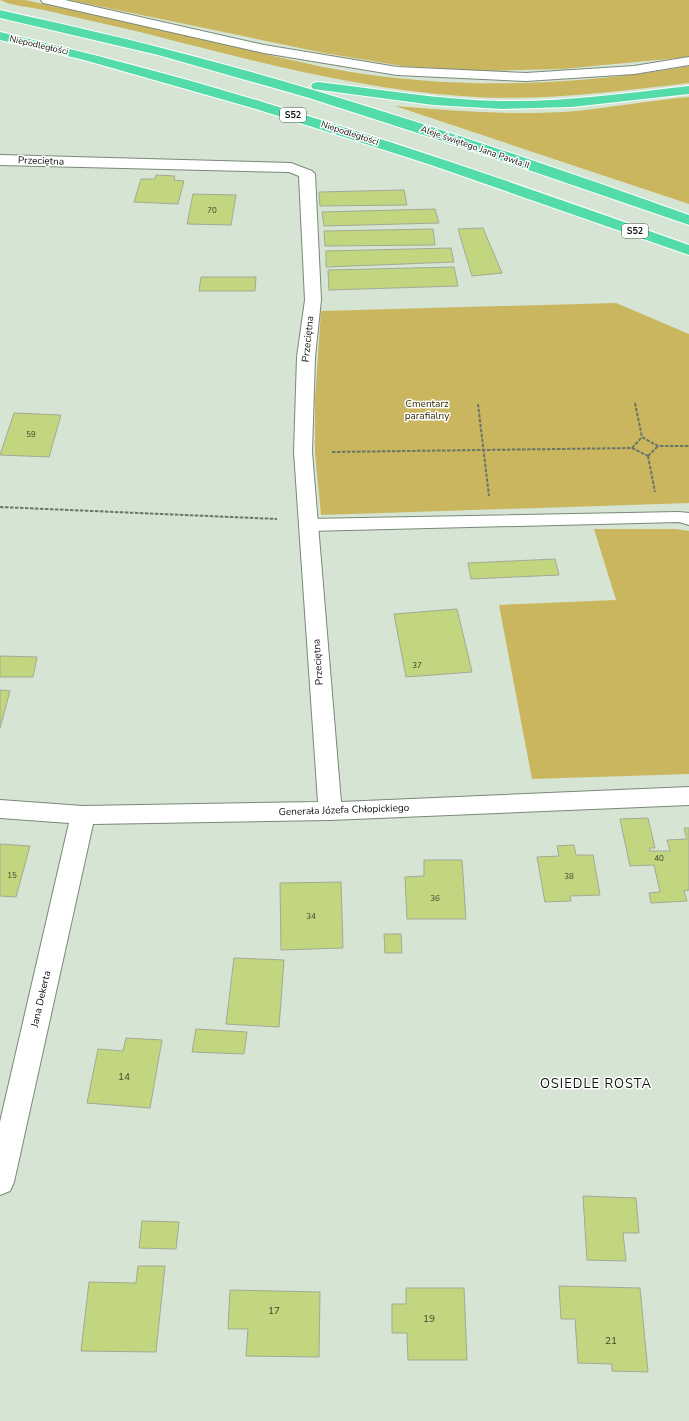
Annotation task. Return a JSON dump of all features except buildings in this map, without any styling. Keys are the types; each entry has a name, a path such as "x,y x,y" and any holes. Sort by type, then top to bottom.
{"highway":[{"name":"S52","path":"0,14 86,33 259,78"},
{"name":"Niepodległości","path":"0,36 138,69 257,103 369,139 581,212"},
{"path":"259,78 428,101 502,105 586,102 689,90"},
{"name":"Aleje świętego Jana Pawła II","path":"259,78 394,120 689,220"},
{"name":"S52","path":"581,212 689,250"},
{"path":"581,212 689,264"}],"street":[{"path":"48,0 264,49 397,71 526,77 634,70 689,60"},
{"name":"Przeciętna","path":"0,160 291,168 307,174 313,300 306,356 304,444 308,525 330,811"},
{"name":"Generała Józefa Chłopickiego","path":"0,809 83,815 330,811 689,796"},
{"name":"Jana Dekerta","path":"0,1182 83,815"}],"lane":[{"path":"308,525 679,517 689,519"}],"path":[{"path":"478,404 489,497"},
{"path":"634,404 642,437 658,446 689,446"},
{"path":"632,448 642,437"},
{"path":"648,456 658,446"},
{"path":"329,452 632,448 648,456"},
{"path":"648,456 656,497"},
{"path":"0,507 287,519 308,525"}],"green space":[{"path":"0,0 25,0 314,65 388,77 474,83 517,83 603,78 689,66 689,83 604,93 518,98 490,98 420,92 299,71 140,32 16,5"},
{"path":"69,0 689,0 689,57 562,69 482,71 402,66 324,53"},
{"path":"689,97 689,204 395,106 440,110 531,113 577,111"},
{"name":"Cmentarz parafialny","path":"616,303 689,334 689,503 321,515 315,453 315,400 321,311"},
{"path":"594,529 676,529 689,531 689,774 532,779 499,605 616,600"}],"district":[{"name":"OSIEDLE ROSTA","path":"596,1084"}]}
